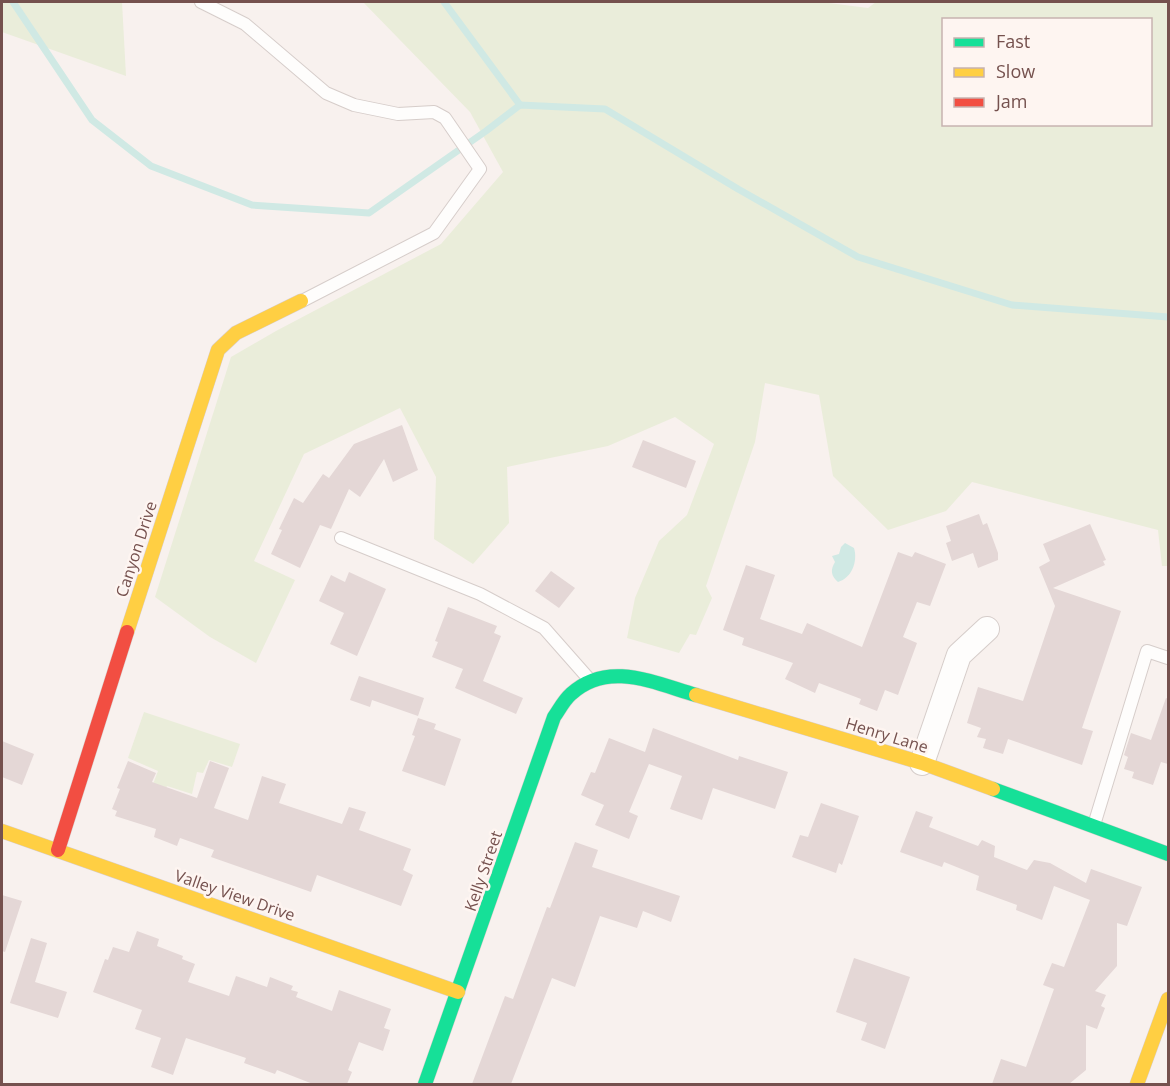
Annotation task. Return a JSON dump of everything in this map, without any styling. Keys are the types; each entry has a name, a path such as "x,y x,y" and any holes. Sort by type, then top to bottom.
{"street":[{"name":"Canyon Drive","path":"57,850 218,350 237,333 301,301"},
{"path":"922,763 959,655 987,629"},
{"name":"Henry Lane","path":"590,680 610,676 635,676 922,763 1168,854"},
{"name":"Kelly Street","path":"425,1084 554,717 569,695 590,680"},
{"name":"Valley View Drive","path":"2,831 458,992"},
{"path":"1137,1084 1168,999"}],"lane":[{"path":"201,2 245,24 326,93 354,105 398,114 434,112 446,118 480,169 434,233 301,301"},
{"path":"341,538 480,594 544,628 590,680"},
{"path":"1094,826 1147,651 1168,658"}],"green space":[{"path":"2,2 122,2 126,76 2,32"},
{"path":"363,2 821,2 868,8 876,2 1168,2 1168,566 1162,566 1158,530 972,482 946,511 888,530 833,476 819,395 765,383 755,442 706,586 712,598 696,635 690,634 679,653 627,638 635,598 659,541 687,515 714,444 675,417 608,446 507,467 509,523 473,564 434,539 436,477 400,408 304,454 254,561 295,580 256,663 210,637 155,597 231,357 441,244 503,172 470,112"},
{"path":"144,712 240,744 232,767 209,760 203,773 197,772 192,794 167,786 164,794 153,784 158,771 128,758"}],"water":[{"path":"845,543 854,548 854,563 847,577 838,582 832,573 835,562 832,556 839,554"}],"building":[{"path":"402,425 418,470 393,482 384,459 360,497 349,489 331,529 320,525 300,568 271,554 282,530 279,529 294,498 303,503 323,474 329,478 354,444"},
{"path":"643,440 696,461 686,488 632,467"},
{"path":"979,514 983,525 987,523 998,553 998,560 978,568 973,553 952,561 946,543 951,541 946,526"},
{"path":"1090,524 1106,560 1103,561 1105,565 1053,588 1121,611 1082,728 1093,731 1082,765 1008,739 1003,754 983,748 986,739 977,737 981,728 967,723 978,687 1023,701 1055,606 1039,567 1050,561 1043,544"},
{"path":"898,552 912,557 915,552 946,564 930,606 917,602 903,637 917,643 898,695 885,690 877,711 859,704 861,699 819,683 815,693 785,679 793,663 742,645 744,638 723,630 746,565 775,575 760,619 802,634 807,623 862,647"},
{"path":"551,571 575,588 559,608 535,591"},
{"path":"349,572 386,589 357,656 330,644 344,613 319,601 331,575 345,582"},
{"path":"448,607 497,626 494,633 501,636 483,681 523,698 516,714 455,688 463,669 432,657 438,642 435,641"},
{"path":"359,676 424,698 418,716 372,700 370,707 350,700"},
{"path":"1166,698 1168,699 1168,764 1161,762 1153,785 1132,778 1134,772 1124,769 1128,757 1124,755 1131,733 1151,740"},
{"path":"418,718 436,724 434,729 461,739 445,786 402,771 415,736 412,735"},
{"path":"653,728 738,760 739,756 788,772 775,809 713,788 702,820 670,809 682,776 649,764 629,812 638,816 629,839 595,825 604,805 581,795 591,772 595,773 609,738 645,752"},
{"path":"2,741 34,754 22,785 2,777"},
{"path":"128,761 156,773 152,782 197,798 210,761 229,768 214,808 248,820 262,776 286,784 279,803 342,824 349,807 366,812 359,830 411,849 403,870 413,875 401,906 317,875 311,892 211,857 214,850 180,838 177,846 154,837 156,829 115,816 117,811 112,809 120,789 117,788"},
{"path":"821,803 859,816 842,865 839,863 836,873 792,857 800,835 808,837"},
{"path":"916,811 933,817 929,827 978,846 982,840 995,846 994,857 1027,870 1034,860 1050,863 1086,883 1091,869 1142,887 1127,926 1117,923 1117,966 1095,991 1106,995 1101,1006 1105,1008 1097,1029 1086,1025 1086,1070 1069,1084 992,1084 1001,1059 1026,1067 1054,989 1043,985 1052,963 1064,967 1090,900 1054,886 1042,920 1016,910 1017,905 976,890 979,876 944,862 942,867 900,852"},
{"path":"575,842 598,850 592,867 680,896 671,922 643,911 637,928 600,916 575,987 552,978 511,1084 472,1084 505,996 513,999 547,907 550,908"},
{"path":"2,895 22,901 5,952 2,951"},
{"path":"137,931 159,939 157,946 183,956 182,959 195,964 188,982 229,996 236,976 267,987 270,977 293,986 291,990 298,992 296,997 332,1011 339,990 391,1009 384,1028 390,1030 383,1051 359,1042 348,1070 352,1072 347,1084 313,1084 277,1070 275,1074 244,1063 246,1058 186,1038 173,1075 151,1067 161,1038 135,1029 142,1010 93,992 105,959 108,960 113,947 129,952"},
{"path":"31,938 47,943 35,982 67,992 58,1018 10,1003"},
{"path":"854,958 910,977 885,1049 861,1040 867,1023 836,1012"}],"waterway":[{"path":"13,2 92,120 151,166 252,205 369,213 520,105 605,109 738,189 858,257 1012,305 1168,317"},
{"path":"444,2 520,105"}],"traffic: fast":[{"path":"425,1084 554,717 564,702 585,684 600,678 616,676 648,680 696,695"},
{"path":"993,789 1168,854"}],"traffic: slow":[{"path":"127,632 218,350 236,333 301,301"},
{"path":"696,695 922,763 993,789"},
{"path":"2,831 458,992"},
{"path":"1137,1084 1168,999"}],"traffic: jam":[{"path":"58,850 127,632"}]}
